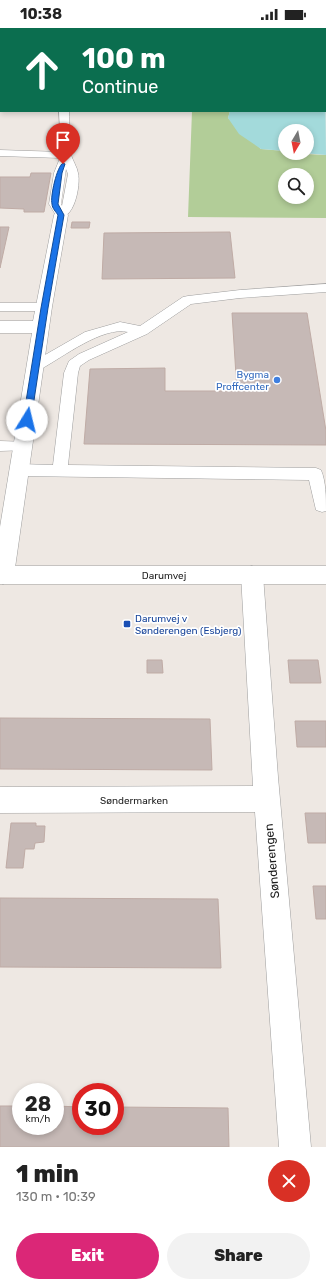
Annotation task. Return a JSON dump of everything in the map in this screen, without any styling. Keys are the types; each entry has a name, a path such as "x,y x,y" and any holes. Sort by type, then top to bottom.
{"street":[{"name":"Darumvej","path":"61,215 44,308 20,470 1,575 326,575"},
{"path":"0,327 41,327"},
{"name":"Sønderengen","path":"252,575 267,799 295,1147"},
{"name":"Søndermarken","path":"0,800 267,799"}],"lane":[{"path":"61,215 69,205 73,174 66,155 64,112"},
{"path":"0,153 66,155"},
{"path":"60,470 71,373 74,364 108,345 142,331 188,300 240,294 326,288"},
{"path":"0,306 44,308"},
{"path":"36,366 90,335 120,326 142,331"},
{"path":"0,446 23,446"},
{"path":"20,470 316,474 322,506"}],"green space":[{"path":"192,112 230,112 228,118 261,149 278,150 278,160 314,160 314,154 326,155 326,218 188,217"}],"water":[{"path":"230,112 326,112 326,155 314,154 314,124 278,124 278,150 261,149 239,134 228,118"}],"building":[{"path":"31,173 51,173 44,212 24,212 24,209 0,208 0,177 30,177"},
{"path":"72,222 90,222 89,228 71,228"},
{"path":"0,227 9,227 0,268"},
{"path":"230,232 235,278 102,279 104,233"},
{"name":"Bygma Proffcenter","path":"232,313 307,313 326,431 326,445 84,444 90,369 165,368 165,391 237,391"},
{"path":"147,660 162,660 163,673 147,673"},
{"path":"288,660 318,660 321,683 290,683"},
{"path":"0,718 210,719 212,770 0,769"},
{"path":"295,721 326,721 326,747 297,747"},
{"path":"305,813 326,813 326,843 308,843"},
{"path":"11,823 36,823 36,826 45,826 44,842 35,843 34,849 25,849 23,868 6,868"},
{"path":"313,886 326,886 326,919 316,919"},
{"path":"0,898 218,899 221,968 0,967"},
{"path":"0,1106 12,1106 12,1135 64,1135 64,1106 72,1107 72,1135 124,1135 124,1107 228,1108 229,1147 0,1147"}],"place":[{"name":"Bygma Proffcenter","path":"277,380"},
{"name":"Darumvej v Sønderengen (Esbjerg)","path":"127,624"}],"route":[{"path":"27,420 44,308 61,215 55,204 59,173 63,164"}]}
